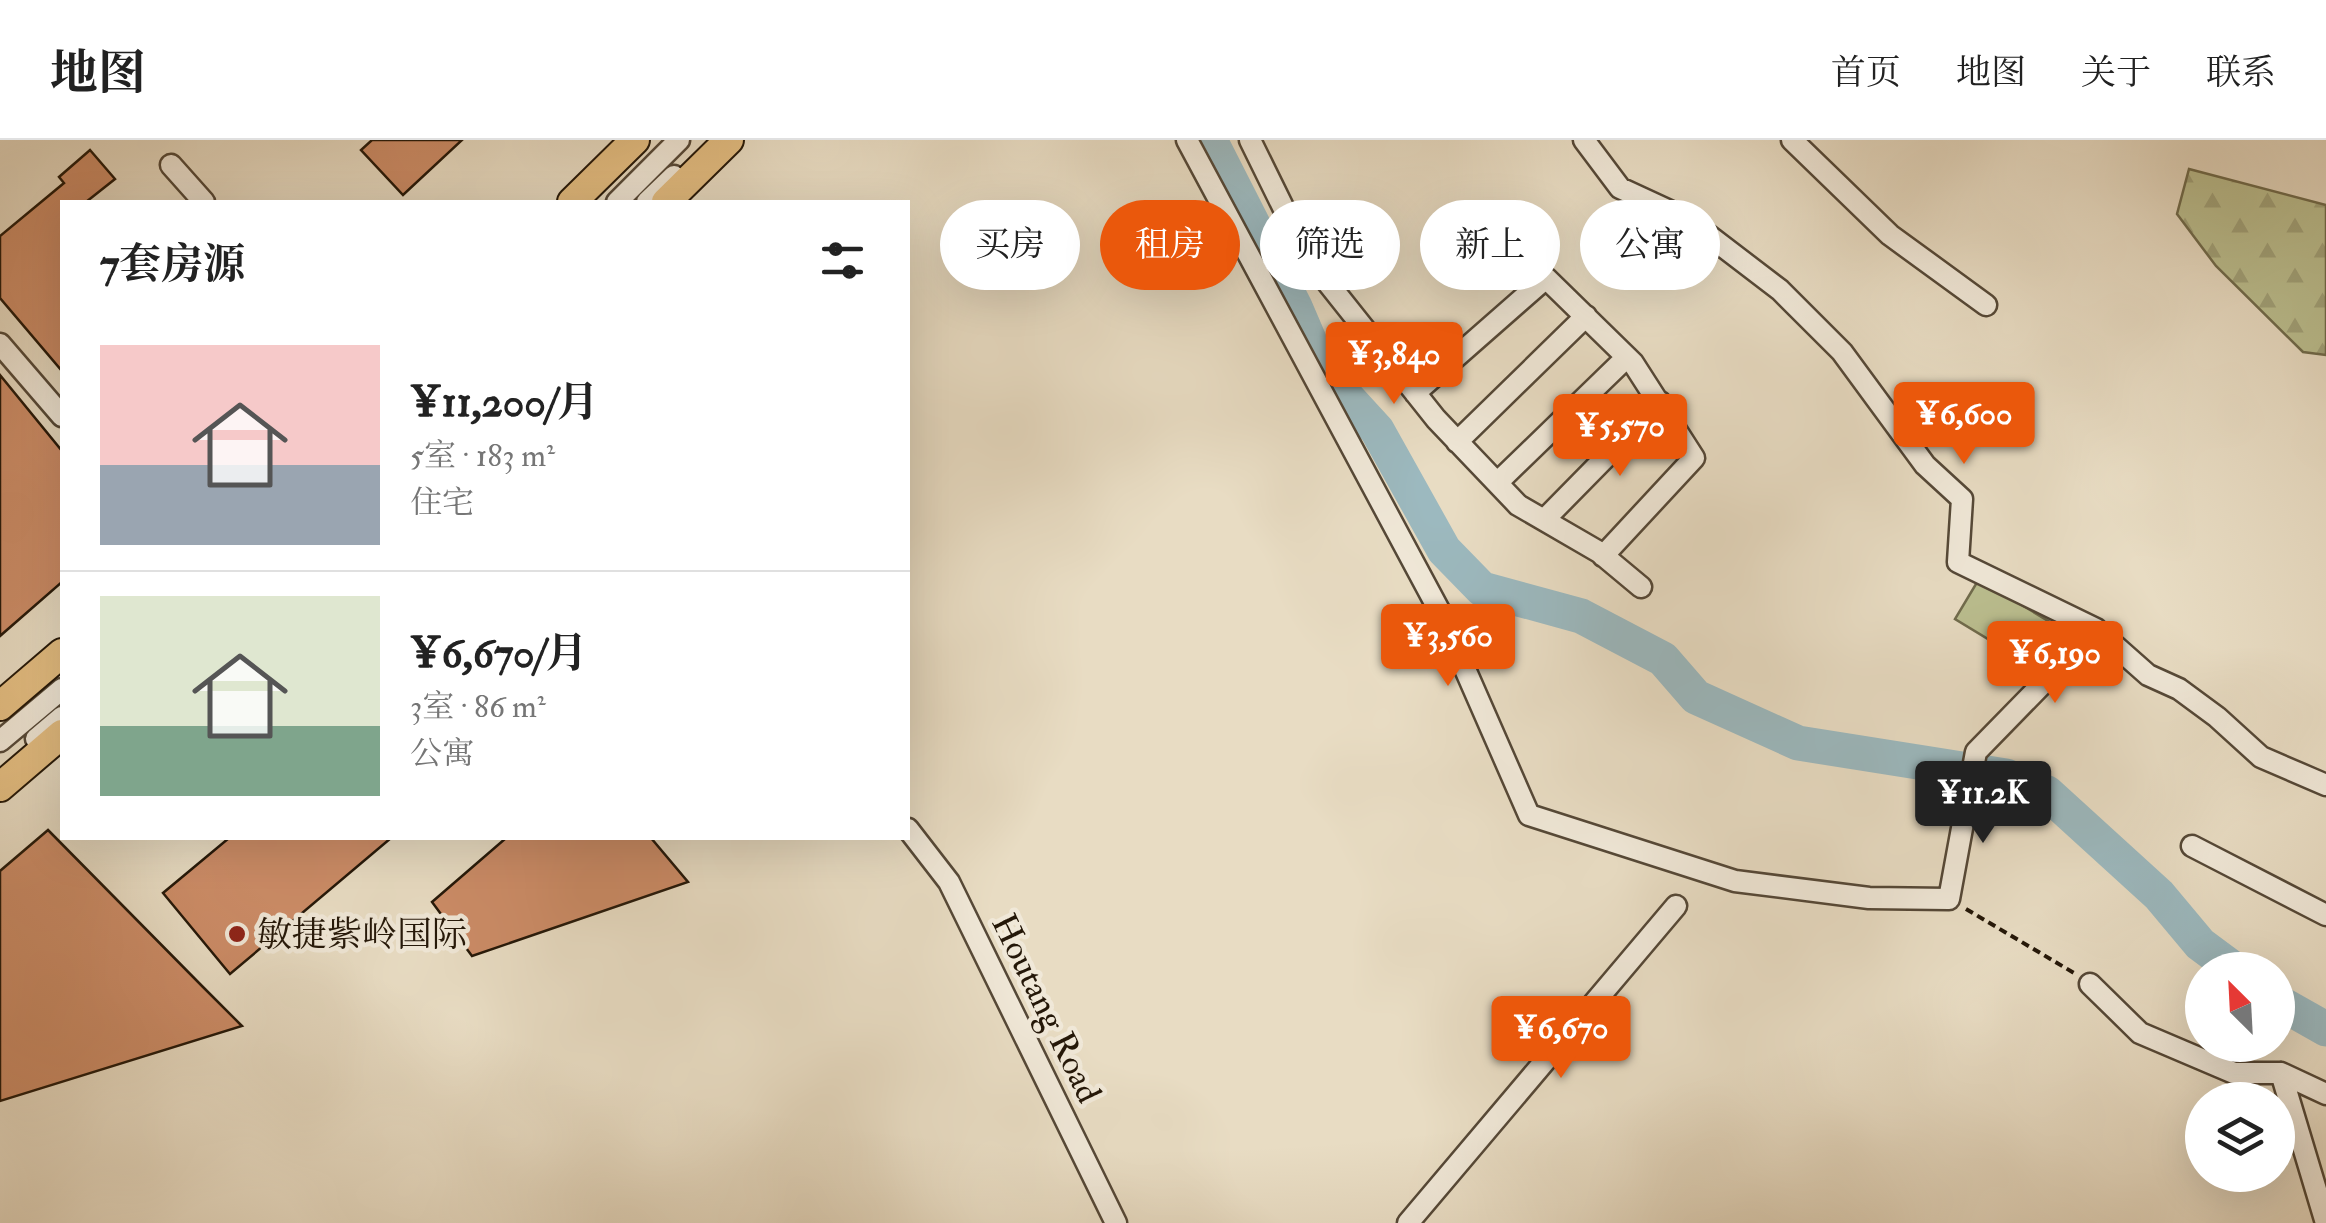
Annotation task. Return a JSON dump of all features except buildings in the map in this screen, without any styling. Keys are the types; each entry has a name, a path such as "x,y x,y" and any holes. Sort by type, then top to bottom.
{"main road":[{"path":"574,200 636,140"},
{"path":"668,200 728,140"},
{"path":"0,706 60,655"},
{"path":"0,787 60,736"}],"street":[{"path":"619,200 679,140"},
{"path":"649,200 710,140"},
{"path":"1187,140 1440,612 1530,815 1735,881 1868,898 1949,899 1976,752 2096,629"},
{"path":"1250,140 1308,258 1415,393 1518,505 1603,556 1640,587"},
{"path":"1584,140 1620,188 1687,220 1780,290 1842,352 1925,465 1962,499 1958,562 2096,629 2148,675 2179,690 2217,718 2260,757 2326,784"},
{"path":"1792,140 1890,235 1986,305"},
{"path":"170,164 201,200"},
{"path":"1415,393 1546,278 1627,356 1694,458 1603,556"},
{"path":"1458,442 1586,316"},
{"path":"0,344 60,414"},
{"path":"1498,483 1627,356"},
{"path":"1544,520 1660,402"},
{"path":"0,741 60,691"},
{"path":"0,769 60,718"},
{"name":"Houtang Road","path":"910,832 949,882 1116,1223"},
{"path":"2192,846 2326,916"},
{"path":"1408,1223 1676,906"},
{"path":"2090,984 2140,1032 2234,1073 2281,1073 2326,1094"},
{"path":"2281,1073 2326,1223"}],"path":[{"path":"1949,899 2090,984"}],"green space":[{"path":"2189,169 2326,205 2326,355 2303,352 2216,266 2177,214"},
{"path":"1979,579 2063,630 2039,670 1955,619"}],"waterway":[{"path":"1210,140 1295,307 1322,370 1377,430 1444,550 1482,589 1581,616 1663,659 1696,697 1798,743 2006,776 2047,793 2159,895 2211,952"},
{"path":"2295,1012 2326,1029"}],"place":[{"name":"敏捷紫岭国际","path":"237,934"}]}
